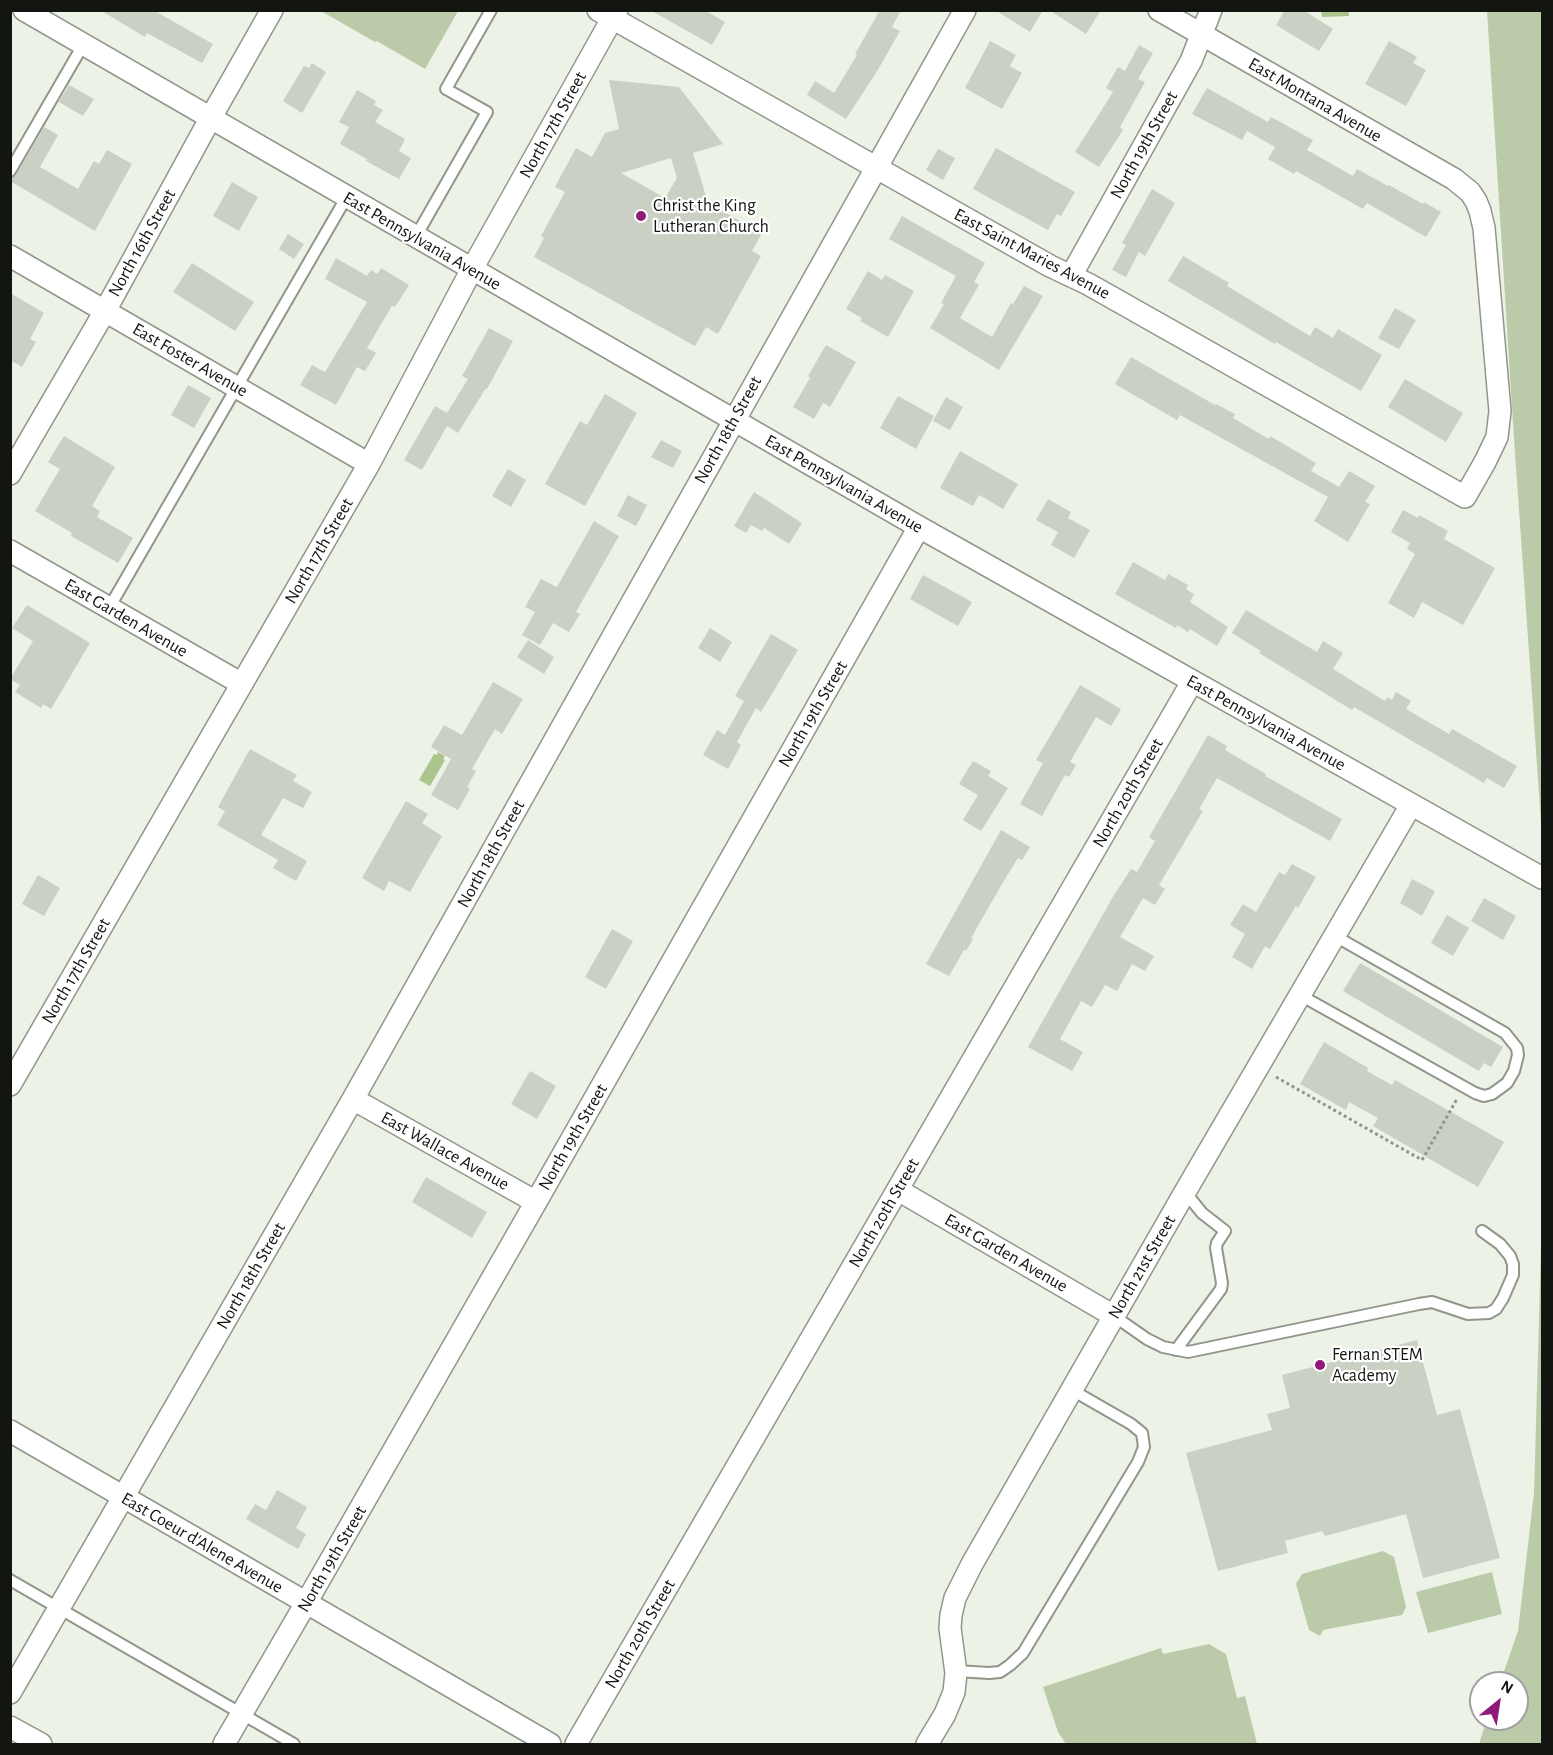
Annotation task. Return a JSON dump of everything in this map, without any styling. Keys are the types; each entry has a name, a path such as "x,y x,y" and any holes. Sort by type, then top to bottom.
{"street":[{"name":"East Pennsylvania Avenue","path":"24,10 733,421 1542,878"},
{"name":"North 16th Street","path":"10,474 105,311 272,10"},
{"name":"North 18th Street","path":"10,1693 353,1099 965,10"},
{"name":"East Montana Avenue","path":"1159,10 1454,179 1470,192 1480,211 1484,228 1500,411 1497,437 1465,497"},
{"name":"North 19th Street","path":"1071,276 1191,61 1211,10"},
{"name":"East Saint Maries Avenue","path":"609,13 876,168 1050,266 1089,284 1465,497"},
{"name":"North 17th Street","path":"10,1085 369,464 609,13"},
{"name":"East Foster Avenue","path":"10,256 369,464"},
{"name":"North 19th Street","path":"224,1744 536,1202 919,527"},
{"name":"East Garden Avenue","path":"10,551 242,684"},
{"name":"North 20th Street","path":"576,1744 1192,682"},
{"name":"North 21st Street","path":"927,1744 945,1714 954,1692 956,1671 950,1628 951,1615 955,1598 972,1564 1185,1192 1411,805"},
{"name":"East Wallace Avenue","path":"353,1099 536,1202"},
{"name":"East Garden Avenue","path":"898,1190 1114,1317"},
{"name":"East Coeur d'Alene Avenue","path":"10,1431 549,1744"},
{"path":"10,1727 41,1744"}],"lane":[{"path":"415,237 487,112 446,88 491,10"},
{"path":"10,171 83,45"},
{"path":"109,608 346,198"},
{"path":"1300,995 1464,1088 1484,1096 1499,1090 1506,1083 1518,1055 1513,1042 1505,1033 1335,936"},
{"path":"1176,1350 1221,1289 1216,1248 1225,1231 1202,1213 1185,1192"},
{"path":"1114,1317 1163,1347 1188,1352 1432,1302 1468,1314 1489,1314 1496,1309 1513,1275 1510,1256 1482,1231"},
{"path":"956,1671 989,1674 1010,1665 1023,1653 1138,1462 1144,1447 1142,1433 1131,1424 1072,1390"},
{"path":"10,1580 294,1744"}],"path":[{"path":"1276,1077 1422,1160 1464,1088"}],"shaded area":[{"path":"321,11 458,11 425,69"},
{"path":"1321,11 1349,11 1349,16 1322,17"},
{"path":"1487,11 1542,11 1542,836 1514,439"},
{"path":"438,752 445,756 443,759 445,760 430,786 419,780 434,754 437,755"},
{"path":"1542,1212 1542,1744 1479,1744 1483,1731 1529,1731 1529,1671 1504,1671 1518,1631 1534,1493"},
{"path":"1383,1551 1394,1557 1406,1607 1402,1615 1323,1630 1320,1636 1309,1630 1296,1584 1302,1574"},
{"path":"1492,1572 1502,1614 1428,1633 1416,1592"},
{"path":"1209,1644 1226,1654 1237,1698 1245,1696 1257,1744 1066,1744 1058,1732 1043,1687 1161,1648 1163,1654"}],"building":[{"path":"100,10 153,10 213,44 202,63 147,33 145,37"},
{"path":"650,10 704,10 725,22 712,45"},
{"path":"880,10 901,10 892,27 900,31 846,119 807,95 815,81 834,93"},
{"path":"995,10 1043,10 1030,32"},
{"path":"1049,10 1101,10 1086,34"},
{"path":"1285,10 1303,10 1333,29 1319,51 1276,25"},
{"path":"990,41 1016,55 1010,66 1022,73 1002,109 965,88"},
{"path":"1389,41 1417,57 1413,63 1426,70 1406,106 1365,84"},
{"path":"1139,45 1153,53 1138,79 1145,82 1120,127 1123,130 1099,167 1075,152 1113,92 1106,88 1118,67 1125,71"},
{"path":"312,63 326,72 302,113 283,101 304,66 309,68"},
{"name":"Christ the King Lutheran Church","path":"609,80 679,87 723,144 693,153 708,203 762,233 752,251 761,256 718,334 706,327 695,346 534,257 544,238 541,236 565,192 555,187 576,148 592,157 605,133 619,129","holes":["671,158 677,178 665,198 621,173"]},
{"path":"69,85 94,99 83,116 59,102"},
{"path":"1207,88 1268,122 1271,117 1313,140 1307,150 1353,176 1357,169 1441,212 1426,237 1367,203 1363,209 1296,171 1294,174 1268,159 1275,147 1247,131 1242,140 1192,114"},
{"path":"357,90 376,101 374,105 383,110 375,122 405,139 399,151 411,158 399,179 340,144 349,127 339,122"},
{"path":"44,127 58,135 40,167 78,189 94,161 99,164 107,150 132,164 95,231 10,181 10,178 16,175"},
{"path":"996,148 1075,192 1061,216 1057,214 1048,230 973,189"},
{"path":"938,149 955,158 943,180 926,170"},
{"path":"232,182 258,197 239,231 213,216"},
{"path":"1152,189 1175,203 1145,256 1139,252 1126,277 1112,270 1126,245 1122,243"},
{"path":"902,216 985,263 974,282 979,285 960,318 992,337 1011,303 1013,304 1024,286 1043,296 999,370 930,328 956,276 889,239"},
{"path":"288,234 304,244 294,259 279,249"},
{"path":"1183,256 1229,283 1227,286 1310,336 1315,327 1333,338 1338,329 1382,355 1361,391 1168,281"},
{"path":"336,258 367,276 371,270 377,274 381,268 409,285 395,307 392,306 367,348 376,353 365,371 357,367 336,405 300,385 312,365 325,372 367,302 325,279"},
{"path":"192,263 254,302 235,331 173,292"},
{"path":"868,271 882,280 885,275 914,291 888,337 860,321 862,318 846,309"},
{"path":"10,293 44,313 30,339 36,342 22,367 10,360"},
{"path":"1395,308 1416,320 1399,349 1378,338"},
{"path":"489,328 513,341 487,389 458,433 447,426 422,470 404,460 435,406 447,413 468,379 462,376"},
{"path":"826,345 856,362 830,407 823,403 814,419 793,407"},
{"path":"1131,357 1235,414 1233,418 1269,439 1270,436 1316,463 1311,471 1339,487 1349,471 1375,486 1365,502 1370,504 1348,542 1314,521 1328,497 1180,415 1177,420 1115,384"},
{"path":"1405,379 1463,413 1446,442 1388,407"},
{"path":"188,385 211,398 194,428 171,415"},
{"path":"605,394 637,413 585,506 545,484 580,421 587,425"},
{"path":"898,396 934,416 916,449 880,428"},
{"path":"946,397 963,407 950,430 933,421"},
{"path":"64,436 115,467 92,506 100,511 97,517 133,538 118,563 71,536 72,533 35,511 60,469 48,462"},
{"path":"661,440 682,451 673,468 651,457"},
{"path":"960,451 1018,484 1003,509 979,495 973,506 940,488"},
{"path":"508,469 526,480 511,507 492,496"},
{"path":"754,492 802,523 789,544 764,528 762,531 751,525 746,533 734,526"},
{"path":"628,495 647,505 636,526 617,516"},
{"path":"1048,499 1071,512 1068,518 1090,530 1074,558 1051,545 1058,532 1036,520"},
{"path":"1403,510 1418,518 1419,515 1448,531 1444,539 1495,568 1463,625 1422,602 1414,618 1388,603 1415,554 1407,549 1410,543 1391,532"},
{"path":"594,521 619,536 576,612 580,614 569,632 553,623 540,645 522,635 535,612 525,607 541,579 557,587"},
{"path":"1133,562 1165,580 1168,574 1188,585 1186,589 1194,594 1190,602 1228,627 1217,646 1190,629 1188,632 1177,625 1176,628 1115,594"},
{"path":"923,575 972,602 958,626 910,599"},
{"path":"27,605 90,643 51,709 43,704 41,708 15,692 20,685 10,679 33,641 12,628"},
{"path":"1246,610 1317,652 1323,641 1343,653 1333,669 1385,701 1388,697 1392,700 1396,692 1411,701 1406,709 1449,734 1452,729 1517,766 1504,788 1487,778 1484,783 1354,707 1352,710 1259,653 1261,651 1232,633"},
{"path":"710,628 732,642 720,662 698,648"},
{"path":"771,634 798,650 761,712 756,708 737,742 741,745 728,769 703,755 717,730 725,735 744,701 735,696"},
{"path":"528,640 554,657 544,674 517,657"},
{"path":"493,682 523,699 502,734 495,729 485,746 472,769 476,771 467,787 470,789 458,810 431,795 451,759 431,747 444,725 462,735"},
{"path":"1080,685 1121,709 1111,726 1096,717 1070,762 1076,765 1069,777 1065,775 1042,816 1020,804 1043,763 1036,760"},
{"path":"1208,735 1227,746 1225,750 1266,774 1265,776 1342,819 1330,841 1217,778 1199,809 1203,811 1159,885 1165,889 1155,905 1143,898 1120,937 1154,956 1145,971 1132,964 1117,991 1105,985 1092,1007 1081,1001 1060,1039 1083,1052 1072,1071 1028,1047 1114,895 1131,869 1137,872 1155,841 1149,837"},
{"path":"250,749 297,775 293,781 312,792 303,808 283,798 261,835 307,861 296,881 273,868 278,860 217,825 225,811 218,807"},
{"path":"973,761 991,771 988,776 1008,788 981,831 963,820 978,795 959,784"},
{"path":"406,801 428,814 422,823 442,836 410,892 389,881 384,891 362,878"},
{"path":"1001,830 1030,847 1022,860 1018,858 971,938 973,939 966,951 964,950 949,976 926,964"},
{"path":"1292,864 1316,877 1270,949 1265,946 1252,969 1232,957 1245,934 1230,925 1243,904 1256,912 1279,872 1285,875"},
{"path":"38,875 60,888 44,916 22,904"},
{"path":"1412,879 1435,891 1422,916 1400,903"},
{"path":"1484,898 1516,916 1503,940 1471,921"},
{"path":"1447,915 1469,928 1453,956 1431,943"},
{"path":"612,929 633,941 606,989 585,977"},
{"path":"1360,963 1503,1047 1491,1067 1484,1063 1479,1071 1343,991"},
{"path":"1324,1042 1392,1085 1395,1080 1504,1142 1478,1187 1373,1126 1378,1118 1349,1102 1346,1110 1300,1084"},
{"path":"530,1071 556,1086 537,1119 511,1104"},
{"path":"426,1177 487,1212 472,1238 412,1202"},
{"path":"1417,1340 1437,1415 1460,1409 1500,1558 1423,1578 1406,1514 1325,1536 1322,1531 1285,1541 1288,1553 1218,1571 1186,1453 1272,1430 1267,1414 1290,1408 1282,1375"},
{"path":"277,1490 307,1507 296,1528 306,1534 298,1549 246,1519 255,1504 266,1510"}],"place":[{"name":"Christ the King Lutheran Church","path":"641,216"},
{"name":"Fernan STEM Academy","path":"1320,1365"}]}
